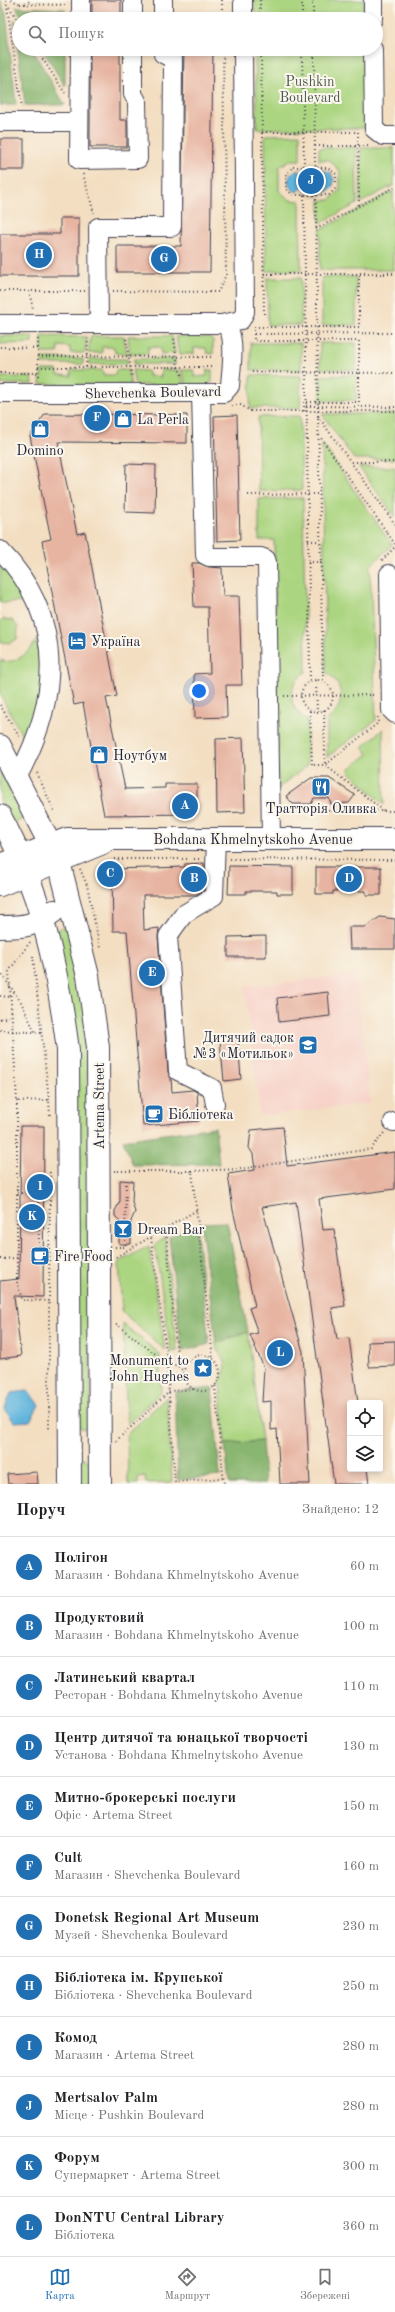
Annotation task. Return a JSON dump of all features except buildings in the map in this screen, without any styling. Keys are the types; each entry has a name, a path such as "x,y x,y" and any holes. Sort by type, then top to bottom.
{"main road":[{"name":"Artema Street","path":"0,746 55,853 70,899 88,976 98,1047 100,1473"},
{"path":"0,816 24,866 44,920 59,983 68,1050 70,1484"},
{"name":"Bohdana Khmelnytskoho Avenue","path":"0,885 24,866 55,853 113,849 216,849 271,839 395,839"},
{"name":"Bohdana Khmelnytskoho Avenue","path":"0,865 24,866"},
{"path":"0,927 27,927 44,920 70,899"},
{"path":"70,1462 75,1453 84,1450 94,1453 100,1473"}],"street":[{"path":"133,0 133,12"},
{"path":"163,0 163,12"},
{"path":"242,0 243,12"},
{"path":"373,0 373,12"},
{"path":"80,56 79,160 138,160 137,101 133,94 133,56"},
{"path":"94,329 99,291 98,227 172,227 172,59 167,56"},
{"path":"0,324 94,329 221,324 236,322 244,317 243,56"},
{"path":"373,56 373,137 395,136"},
{"path":"0,122 79,119"},
{"name":"Shevchenka Boulevard","path":"0,393 224,393 230,386 230,332 228,328 221,324"},
{"path":"201,393 204,553 209,557 261,557 266,559 271,839"},
{"path":"0,550 13,563 31,590 43,620 51,652 50,680 44,709 29,755 17,778"},
{"path":"384,568 392,648 391,710 386,715"},
{"path":"215,1104 212,1088 178,1071 168,936 184,914 214,896 216,849"}],"path":[{"path":"7,0 12,29"},
{"path":"12,0 20,4 81,8"},
{"path":"20,4 31,0"},
{"path":"222,0 222,12"},
{"path":"260,0 260,12"},
{"path":"302,0 302,12"},
{"path":"313,0 313,12"},
{"path":"9,6 13,12"},
{"path":"15,56 24,122"},
{"path":"40,56 79,119"},
{"path":"0,291 218,292 226,275 223,56"},
{"path":"261,56 264,314"},
{"path":"302,56 304,168"},
{"path":"314,56 315,168"},
{"path":"262,132 358,132 359,206"},
{"path":"315,146 358,146 373,137"},
{"path":"79,160 98,227"},
{"path":"293,168 310,168 328,168 336,174 336,188 328,195 293,195 286,189 286,174 293,168"},
{"path":"310,168 310,195"},
{"path":"316,229 395,187"},
{"path":"304,195 305,411"},
{"path":"316,195 317,373 323,682"},
{"path":"264,274 395,273"},
{"path":"306,402 359,402 359,341 254,341 254,327 359,327 359,274"},
{"path":"29,291 33,314"},
{"path":"86,367 86,356 94,329"},
{"path":"254,334 395,333"},
{"path":"38,334 38,385"},
{"path":"125,334 133,385"},
{"path":"173,334 178,357 178,367 183,379"},
{"path":"0,347 38,348"},
{"path":"38,356 211,357"},
{"path":"38,367 212,367"},
{"path":"252,372 395,373"},
{"path":"0,373 38,373"},
{"path":"306,402 310,681"},
{"path":"306,406 395,407"},
{"path":"250,411 395,411"},
{"path":"318,415 395,524"},
{"path":"318,434 395,544"},
{"path":"352,462 395,462"},
{"path":"248,495 319,494"},
{"path":"308,541 320,541"},
{"path":"384,568 395,547"},
{"path":"308,562 321,562"},
{"path":"316,680 317,712"},
{"path":"316,680 323,682 331,689 333,695 332,701 324,710 317,712 310,711 302,703 302,690 310,681 316,680"},
{"path":"269,697 377,695 377,702"},
{"path":"324,710 325,765"},
{"path":"310,711 312,765 325,765 384,811"},
{"path":"325,765 386,715"},
{"path":"292,811 395,811"},
{"path":"113,849 216,849 395,860"},
{"path":"49,1301 22,1300 17,1282 17,1101 9,971 31,941 49,1100 50,1122"},
{"path":"0,972 25,1009 35,1032"},
{"path":"0,996 10,997"},
{"path":"0,1019 11,1017"},
{"path":"0,1030 35,1032 42,1034"},
{"path":"17,1101 49,1100"},
{"path":"111,1171 192,1172 240,1169 371,1149 394,1122"},
{"path":"49,1429 50,1164"},
{"path":"116,1441 170,1391 193,1388 205,1391 215,1385 219,1380 220,1369 214,1359 198,1210 192,1172"},
{"path":"112,1247 125,1247 126,1180"},
{"path":"17,1193 50,1193"},
{"path":"38,1193 39,1246 50,1246"},
{"path":"112,1259 198,1210"},
{"path":"166,1229 178,1366"},
{"path":"151,1238 170,1391 175,1482 224,1478"},
{"path":"0,1259 17,1258"},
{"path":"112,1321 167,1364 178,1366 184,1372"},
{"path":"193,1388 186,1382 184,1372 186,1366 193,1358 204,1355 214,1359"},
{"path":"215,1385 224,1484"}],"shaded area":[{"name":"Дитячий садок №3 «Мотильок»","path":"356,974 371,1103 260,1116 245,987"}],"green space":[{"path":"0,0 6,14 16,105 0,105"},
{"path":"254,0 364,0 364,12 255,12"},
{"path":"16,7 65,9 65,12 19,12"},
{"path":"19,56 36,56 65,105 25,105"},
{"path":"46,56 65,56 65,86"},
{"name":"Pushkin Boulevard","path":"255,56 364,56 365,128 257,129"},
{"path":"300,134 300,160 290,160 279,167 279,191 290,200 300,201 301,270 266,271 265,135"},
{"path":"356,147 357,204 320,223 320,200 330,200 340,190 340,171 329,160 319,160 319,148"},
{"path":"361,148 394,148 394,185 360,203"},
{"path":"393,191 393,270 320,270 320,230"},
{"path":"322,277 356,277 356,325 322,325"},
{"path":"267,278 301,278 301,325 268,325"},
{"path":"0,336 32,336 32,343 0,344"},
{"path":"42,336 87,337 85,353 70,353 70,347 58,346 58,353 42,353"},
{"path":"91,336 124,336 127,354 115,353 114,347 102,347 102,353 88,353"},
{"path":"128,336 172,336 175,353 161,354 161,347 148,347 148,354 130,354"},
{"path":"176,336 210,337 213,340 213,354 207,353 206,348 194,348 194,354 179,354"},
{"path":"251,343 301,343 301,370 251,370"},
{"path":"320,343 356,343 356,370 320,369"},
{"path":"42,358 83,359 83,364 42,364"},
{"path":"89,359 127,359 127,364 89,364"},
{"path":"134,359 175,359 175,364 134,364"},
{"path":"42,370 57,370 58,375 71,376 71,370 102,370 103,375 115,375 116,370 128,370 131,385 40,384"},
{"path":"132,370 148,371 148,376 161,377 161,370 178,370 185,385 135,385"},
{"path":"181,370 194,370 194,377 207,376 207,370 212,370 212,382 208,385 187,385"},
{"path":"251,375 301,376 300,408 250,408"},
{"path":"356,375 356,400 321,401 320,376"},
{"path":"0,377 32,377 33,384 0,384"},
{"path":"322,414 395,414 395,459 354,459"},
{"path":"300,416 302,490 259,491 258,417"},
{"path":"322,443 392,545 370,566 376,720 327,757 327,720 338,708 341,696 337,683 326,672"},
{"path":"359,467 395,467 395,517"},
{"path":"303,498 306,672 299,677 295,683 292,689 292,696 296,709 300,715 307,720 307,766 278,788 274,540 259,540 259,499"},
{"path":"0,562 10,571 30,606 19,602 0,603"},
{"path":"4,619 12,620 18,627 17,639 10,643 0,642 0,621"},
{"path":"38,639 44,683 25,741 0,694 0,660 12,661 18,659 31,648"},
{"path":"383,729 384,805 348,770 368,754 363,747"},
{"path":"0,771 25,818 12,824 0,800"},
{"path":"71,924 87,1017 91,1425 84,1429 79,1427 56,930"},
{"path":"215,1127 219,1164 133,1165 123,1140"},
{"path":"227,1222 248,1332 216,1343 201,1223"},
{"path":"196,1224 209,1344 182,1351 169,1237"},
{"path":"165,1237 177,1351 171,1352 155,1244"},
{"path":"149,1246 165,1350 122,1312 119,1262"},
{"path":"123,1324 160,1354 161,1392 127,1424"},
{"path":"248,1332 262,1441 225,1444 220,1382 226,1368 225,1361 217,1350 216,1343"},
{"path":"212,1388 220,1476 178,1480 175,1392"},
{"path":"167,1397 172,1482 146,1483 145,1476 138,1477 138,1484 128,1484 127,1434"},
{"path":"262,1441 265,1484 229,1484 225,1444"},
{"path":"84,1458 90,1463 90,1484 77,1484 80,1459"}],"water":[{"path":"297,170 303,174 313,171 319,176 324,170 331,173 334,180 333,187 324,193 317,186 310,190 303,187 297,192 290,187 288,181 293,172"},
{"path":"28,1391 39,1405 30,1421 14,1422 5,1409 11,1393"}],"place":[{"name":"Mertsalov Palm","path":"311,181"},
{"name":"Бібліотека ім. Крупської","path":"39,255"},
{"name":"Donetsk Regional Art Museum","path":"164,259"},
{"name":"Cult","path":"97,418"},
{"name":"La Perla","path":"123,419"},
{"name":"Domino","path":"40,429"},
{"name":"Україна","path":"77,641"},
{"name":"Ноутбум","path":"99,755"},
{"name":"Тратторія Оливка","path":"321,787"},
{"name":"Полігон","path":"185,806"},
{"name":"Латинський квартал","path":"110,874"},
{"name":"Продуктовий","path":"194,879"},
{"name":"Центр дитячої та юнацької творчості","path":"349,879"},
{"name":"Митно-брокерські послуги","path":"152,973"},
{"name":"Дитячий садок №3 «Мотильок»","path":"308,1045"},
{"name":"Бібліотека","path":"154,1114"},
{"name":"Комод","path":"40,1187"},
{"name":"Форум","path":"32,1217"},
{"name":"Dream Bar","path":"123,1229"},
{"name":"Fire Food","path":"40,1256"},
{"name":"DonNTU Central Library","path":"280,1353"},
{"name":"Monument to John Hughes","path":"203,1368"}]}
